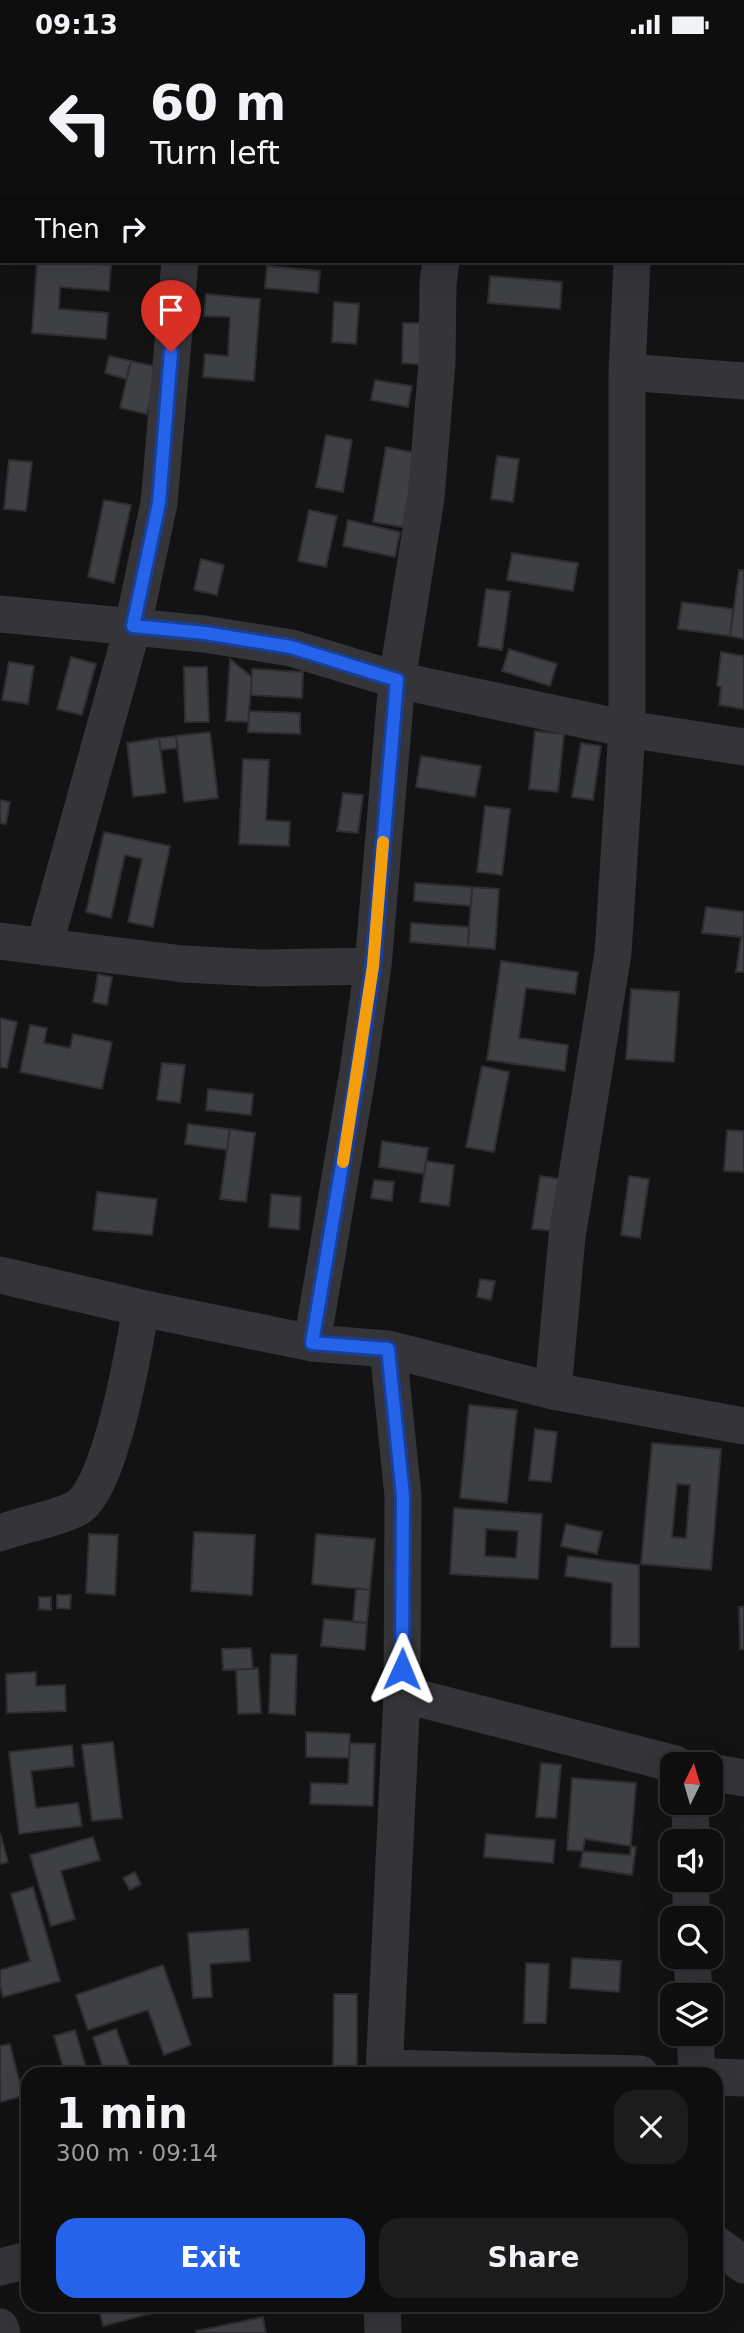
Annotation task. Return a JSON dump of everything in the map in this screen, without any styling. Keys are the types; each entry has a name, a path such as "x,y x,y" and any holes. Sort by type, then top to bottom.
{"street":[{"path":"44,947 133,626 159,503 180,263"},
{"path":"312,1343 373,966 397,680 426,498 437,363 441,263"},
{"path":"553,1391 566,1237 613,953 627,729 627,372 632,263"},
{"path":"627,372 744,381"},
{"path":"0,614 205,633 291,647 397,680 627,729 744,747"},
{"path":"0,941 209,965 261,968 373,966"},
{"path":"0,1275 141,1308 312,1343 388,1349 553,1391 744,1426"},
{"path":"0,1534 79,1507 93,1490 126,1390 141,1308"},
{"path":"384,2067 402,1694 403,1496 388,1349"},
{"path":"402,1694 660,1760"},
{"path":"723,1774 744,1778"},
{"path":"695,2046 696,2067"},
{"path":"723,2077 744,2078"},
{"path":"723,2249 744,2265"},
{"path":"0,2267 21,2262"},
{"path":"382,2312 383,2333"},
{"path":"0,2327 2,2333"}],"building":[{"path":"37,263 111,265 109,291 60,287 59,309 108,313 106,339 32,333"},
{"path":"267,266 320,271 318,293 265,288"},
{"path":"490,276 562,282 560,309 488,303"},
{"path":"206,294 260,299 254,381 203,377 205,354 228,356 230,317 204,316"},
{"path":"334,302 359,304 356,344 332,342"},
{"path":"403,323 425,323 423,365 402,363"},
{"path":"109,356 131,361 126,379 105,373"},
{"path":"131,361 158,367 147,414 120,408"},
{"path":"375,380 412,386 408,407 371,400"},
{"path":"326,435 352,440 343,492 316,487"},
{"path":"386,447 416,453 403,527 373,522"},
{"path":"497,456 519,459 513,502 491,499"},
{"path":"9,460 32,462 26,511 4,509"},
{"path":"104,500 131,505 114,583 88,577"},
{"path":"309,510 337,516 326,567 298,561"},
{"path":"348,520 400,532 395,557 343,546"},
{"path":"512,553 578,563 573,591 507,580"},
{"path":"201,559 224,565 217,595 194,590"},
{"path":"739,570 744,570 744,639 730,636"},
{"path":"486,589 510,592 502,650 478,646"},
{"path":"682,602 733,609 730,636 678,629"},
{"path":"509,649 557,664 550,686 502,671"},
{"path":"721,652 744,656 744,709 719,705 721,687 717,686"},
{"path":"71,657 96,664 82,715 57,709"},
{"path":"230,659 252,677 248,722 226,721"},
{"path":"9,662 34,666 28,704 2,700"},
{"path":"184,667 207,667 209,722 185,722"},
{"path":"252,669 303,672 302,698 251,695"},
{"path":"249,711 300,713 300,734 248,732"},
{"path":"535,731 564,734 558,792 529,789"},
{"path":"210,732 218,798 184,802 176,736"},
{"path":"176,736 178,748 161,750 159,738"},
{"path":"159,738 166,793 133,797 127,743"},
{"path":"581,743 601,746 593,800 572,797"},
{"path":"421,756 481,766 475,797 416,787"},
{"path":"243,759 269,760 266,820 290,822 289,846 239,844"},
{"path":"343,793 363,795 358,833 337,831"},
{"path":"0,800 10,802 6,824 0,823"},
{"path":"485,806 510,809 502,875 477,872"},
{"path":"104,832 170,846 153,927 128,922 142,859 125,855 111,918 86,912"},
{"path":"415,883 472,887 471,906 414,901"},
{"path":"472,887 499,889 495,949 468,947"},
{"path":"706,907 744,912 744,972 736,972 741,937 702,933"},
{"path":"411,923 469,927 468,947 410,942"},
{"path":"501,961 578,972 575,994 526,988 519,1038 568,1045 565,1071 487,1060"},
{"path":"98,974 112,977 107,1005 93,1002"},
{"path":"631,989 679,992 674,1062 626,1059"},
{"path":"0,1018 17,1022 7,1068 0,1067"},
{"path":"30,1025 47,1028 44,1043 70,1048 73,1034 112,1042 102,1089 20,1072"},
{"path":"162,1063 185,1065 180,1103 157,1100"},
{"path":"482,1066 509,1072 494,1152 466,1147"},
{"path":"208,1089 253,1094 251,1115 206,1110"},
{"path":"188,1124 230,1129 227,1150 185,1144"},
{"path":"230,1129 255,1133 246,1202 220,1199"},
{"path":"727,1130 744,1131 744,1172 724,1171"},
{"path":"382,1141 428,1148 424,1174 379,1167"},
{"path":"426,1161 454,1165 449,1206 420,1202"},
{"path":"540,1176 562,1179 554,1231 532,1229"},
{"path":"629,1176 649,1179 640,1238 621,1235"},
{"path":"374,1180 394,1182 392,1201 371,1198"},
{"path":"97,1192 157,1199 152,1235 93,1230"},
{"path":"271,1194 301,1197 299,1230 269,1227"},
{"path":"480,1279 495,1281 491,1300 477,1297"},
{"path":"469,1405 517,1410 507,1503 460,1498"},
{"path":"535,1429 557,1432 551,1482 529,1480"},
{"path":"652,1443 721,1449 711,1570 641,1564","holes":["677,1484 690,1485 686,1538 672,1537"]},
{"path":"454,1508 542,1514 538,1579 450,1574","holes":["486,1529 518,1531 516,1558 485,1556"]},
{"path":"566,1524 602,1532 597,1554 561,1546"},
{"path":"194,1532 255,1535 252,1595 191,1591"},
{"path":"89,1534 118,1535 115,1595 86,1593"},
{"path":"316,1534 375,1539 370,1590 312,1584"},
{"path":"568,1556 639,1565 639,1647 611,1647 612,1583 565,1576"},
{"path":"356,1588 370,1590 367,1623 353,1622"},
{"path":"57,1595 71,1595 70,1609 57,1608"},
{"path":"39,1597 51,1597 51,1610 39,1609"},
{"path":"739,1607 744,1607 744,1649 740,1649"},
{"path":"324,1619 367,1623 365,1650 321,1646"},
{"path":"251,1648 253,1669 223,1670 222,1649"},
{"path":"271,1654 297,1655 295,1715 269,1713"},
{"path":"258,1668 261,1713 238,1714 236,1670"},
{"path":"36,1672 36,1686 65,1685 66,1711 7,1713 6,1674"},
{"path":"306,1732 350,1734 349,1758 306,1757"},
{"path":"113,1742 122,1818 92,1821 82,1745"},
{"path":"350,1743 375,1744 373,1806 310,1804 311,1783 348,1784"},
{"path":"72,1745 74,1766 31,1771 36,1808 78,1803 82,1826 19,1834 9,1752"},
{"path":"541,1763 561,1765 556,1818 536,1817"},
{"path":"572,1778 636,1783 630,1855 567,1850"},
{"path":"0,1833 8,1862 0,1864"},
{"path":"486,1834 555,1840 553,1863 484,1857"},
{"path":"93,1837 100,1860 61,1871 75,1919 51,1926 30,1855"},
{"path":"585,1839 636,1847 632,1875 580,1867"},
{"path":"135,1872 141,1884 130,1890 123,1878"},
{"path":"33,1887 60,1981 3,1997 0,1970 30,1961 11,1894"},
{"path":"248,1929 250,1961 210,1964 212,1997 193,1998 188,1933"},
{"path":"572,1958 621,1961 619,1992 570,1988"},
{"path":"526,1963 549,1964 546,2023 524,2023"},
{"path":"163,1965 191,2045 164,2055 148,2010 88,2030 76,1995"},
{"path":"334,1994 357,1994 357,2067 333,2066"},
{"path":"116,2029 130,2067 103,2067 93,2037"},
{"path":"75,2030 86,2067 63,2067 54,2036"},
{"path":"10,2044 21,2097 0,2102 0,2046"},
{"path":"100,2312 157,2312 103,2326"},
{"path":"263,2317 266,2333 196,2331"}],"slow traffic":[{"path":"343,1162 373,966 383,842"}],"route":[{"path":"171,352 159,503 133,626 205,633 291,647 397,680 373,966 312,1343 388,1349 403,1496 402,1669"}]}
